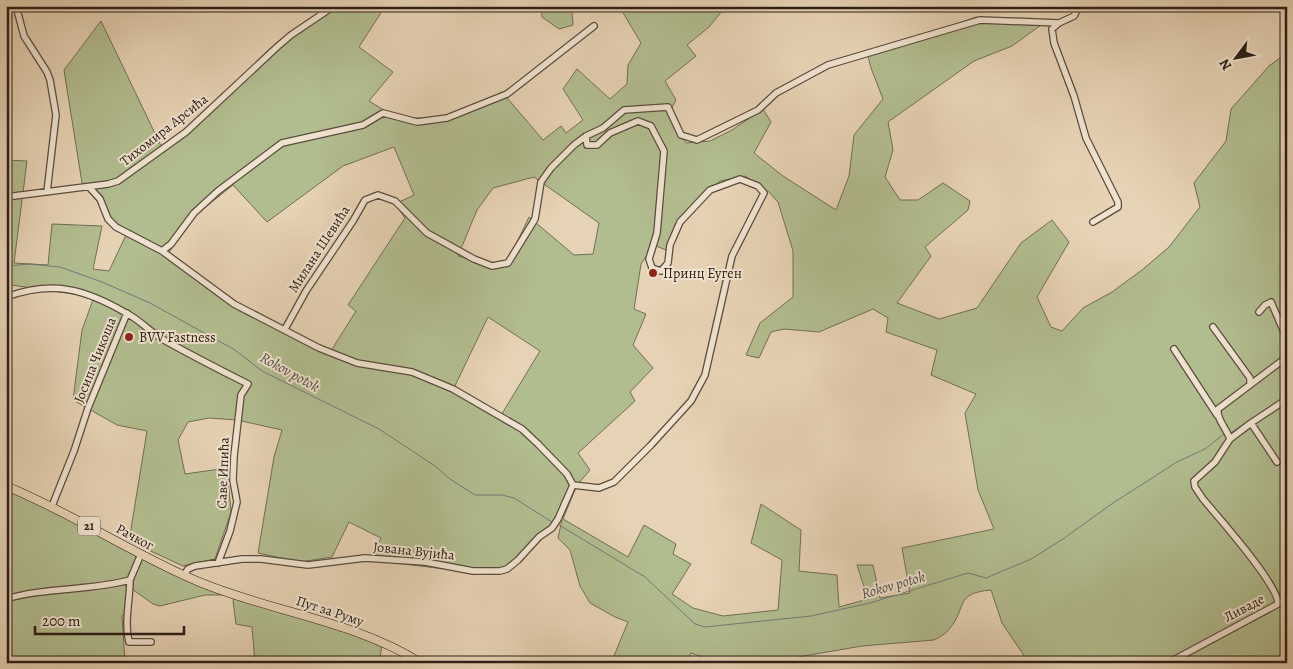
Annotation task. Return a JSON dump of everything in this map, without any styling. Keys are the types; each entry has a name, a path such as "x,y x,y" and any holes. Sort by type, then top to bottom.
{"main road":[{"name":"Рачког","path":"7,489 52,506 141,554 184,575 227,592"},
{"name":"Пут за Руму","path":"227,592 352,631 391,647 422,663"}],"street":[{"path":"16,6 27,43 47,72 56,115 47,192"},
{"name":"Тихомира Арсића","path":"6,197 89,187 118,181 186,132 291,35 334,6"},
{"path":"1079,6 1074,16 1059,23 1052,29 1054,43 1069,81 1086,138 1118,202 1118,207 1093,222"},
{"name":"Милана Шевића","path":"285,330 306,291 365,200 378,195 395,201 427,234 474,259 492,266 508,262 536,219 541,182 551,168 586,136 603,128 624,110 668,108 681,135 697,140 758,110 776,93 828,65 980,20 1059,23"},
{"path":"162,251 171,244 194,213 218,191 282,143 363,125 382,113 417,122 447,118 507,94 594,26"},
{"path":"89,187 100,200 108,219 116,228 162,251 234,304 319,348 357,363 412,372 453,389 522,430 567,474 573,485 599,488 614,482 691,401 705,375 732,256 764,193 758,186 740,180 710,190 680,222 670,245 668,263 661,271 652,268 650,259 657,233 664,151 652,126 638,121 610,133 596,145 587,145 586,136"},
{"name":"Јосипа Чикоша","path":"6,296 42,287 62,288 86,294 127,313 88,408 74,451 52,506"},
{"path":"1259,312 1265,304 1270,302 1287,339"},
{"name":"Саве Ипића","path":"127,313 162,339 248,384 241,395 234,456 233,480 237,502 230,531 218,563"},
{"path":"1213,327 1250,378 1250,384"},
{"path":"1174,349 1228,432 1230,439 1287,399"},
{"path":"1217,415 1220,406 1287,357"},
{"path":"1251,423 1277,462"},
{"name":"Ливаде","path":"1168,663 1278,604 1278,599 1267,579 1195,487 1194,481 1215,462 1230,439"},
{"name":"Јована Вујића","path":"184,575 188,569 195,566 242,559 260,559 308,565 365,558 425,562 473,570 500,571 507,569 518,560 538,537 552,528 573,485"},
{"path":"141,554 130,580 127,616 129,642 151,642"},
{"path":"6,599 82,586 115,584 130,580"},
{"path":"1278,604 1287,599"}],"green space":[{"path":"331,6 382,6 384,8 359,47 393,72 369,101 397,118 437,118 478,105 502,92 543,140 561,126 566,133 583,120 563,89 577,69 610,99 627,84 628,65 641,43 619,6 726,6 709,27 687,45 696,56 665,81 676,100 670,111 686,143 710,141 732,130 763,109 771,122 754,153 783,176 836,210 849,176 854,135 883,99 868,56 976,17 1048,20 1012,46 974,61 888,122 893,150 885,177 900,200 918,200 943,183 970,201 968,210 925,247 931,256 897,303 939,319 977,308 1021,243 1052,220 1069,242 1037,297 1051,327 1062,331 1083,308 1112,292 1169,247 1200,207 1194,183 1226,141 1231,109 1269,66 1287,53 1287,663 1029,663 1002,623 991,590 971,594 966,598 955,621 943,635 934,640 862,646 763,663 719,663 691,653 687,663 611,663 628,622 590,603 580,586 570,550 558,538 562,520 524,555 499,572 461,571 371,560 381,538 349,522 332,557 300,562 258,553 274,457 282,430 237,420 209,418 188,422 178,440 185,474 227,468 231,512 215,559 183,566 129,541 147,431 117,425 73,400 82,330 94,297 11,285 6,272 6,160 27,161 14,263 48,265 52,224 102,226 93,269 109,271 126,235 108,223 92,188 82,183 64,70 101,21 162,148 203,114 273,46","holes":["394,147 414,195 395,204 405,218 348,305 356,311 329,354 232,304 167,255 198,213 233,185 267,222 343,166","745,176 769,192 778,202 793,251 793,297 760,323 746,355 759,358 771,332 784,329 819,332 873,309 888,318 886,332 937,350 931,375 976,394 965,413 978,490 994,529 902,548 910,593 880,598 873,565 857,565 868,599 839,607 837,575 799,571 801,530 761,504 751,543 782,560 778,610 723,616 693,608 672,594 691,564 673,554 676,544 644,525 628,557 563,519 577,485 590,470 578,453 635,401 630,392 653,368 633,345 646,314 634,309 641,264 654,245 668,251 678,226 694,205 720,181","534,177 599,223 593,254 574,255 529,217 506,265 495,267 458,256 477,210 493,188","488,317 540,351 500,417 452,392"]},
{"path":"541,6 582,6 572,10 573,25 559,29 542,17"},
{"path":"11,490 139,555 128,581 82,584 6,597 6,499"},
{"path":"143,557 228,595 205,595 160,606 153,604 132,589 135,574"},
{"path":"128,585 126,612 122,616 125,662 6,663 6,601 82,588"},
{"path":"234,597 329,626 382,645 379,663 255,663 252,627 236,624"}],"waterway":[{"name":"Rokov potok","path":"6,266 30,264 60,267 102,282 150,303 235,350 262,371 379,429 475,495 502,495 514,498 552,522"},
{"name":"Rokov potok","path":"1281,399 1287,395"},
{"name":"Rokov potok","path":"1232,432 1266,410"},
{"name":"Rokov potok","path":"559,525 645,577 695,624 705,627 811,616 870,603 968,573 986,578 1031,559 1063,539 1113,503 1177,462 1205,449 1224,434"}],"place":[{"name":"Принц Еуген","path":"653,273"},
{"name":"BVV Fastness","path":"129,337"}]}
